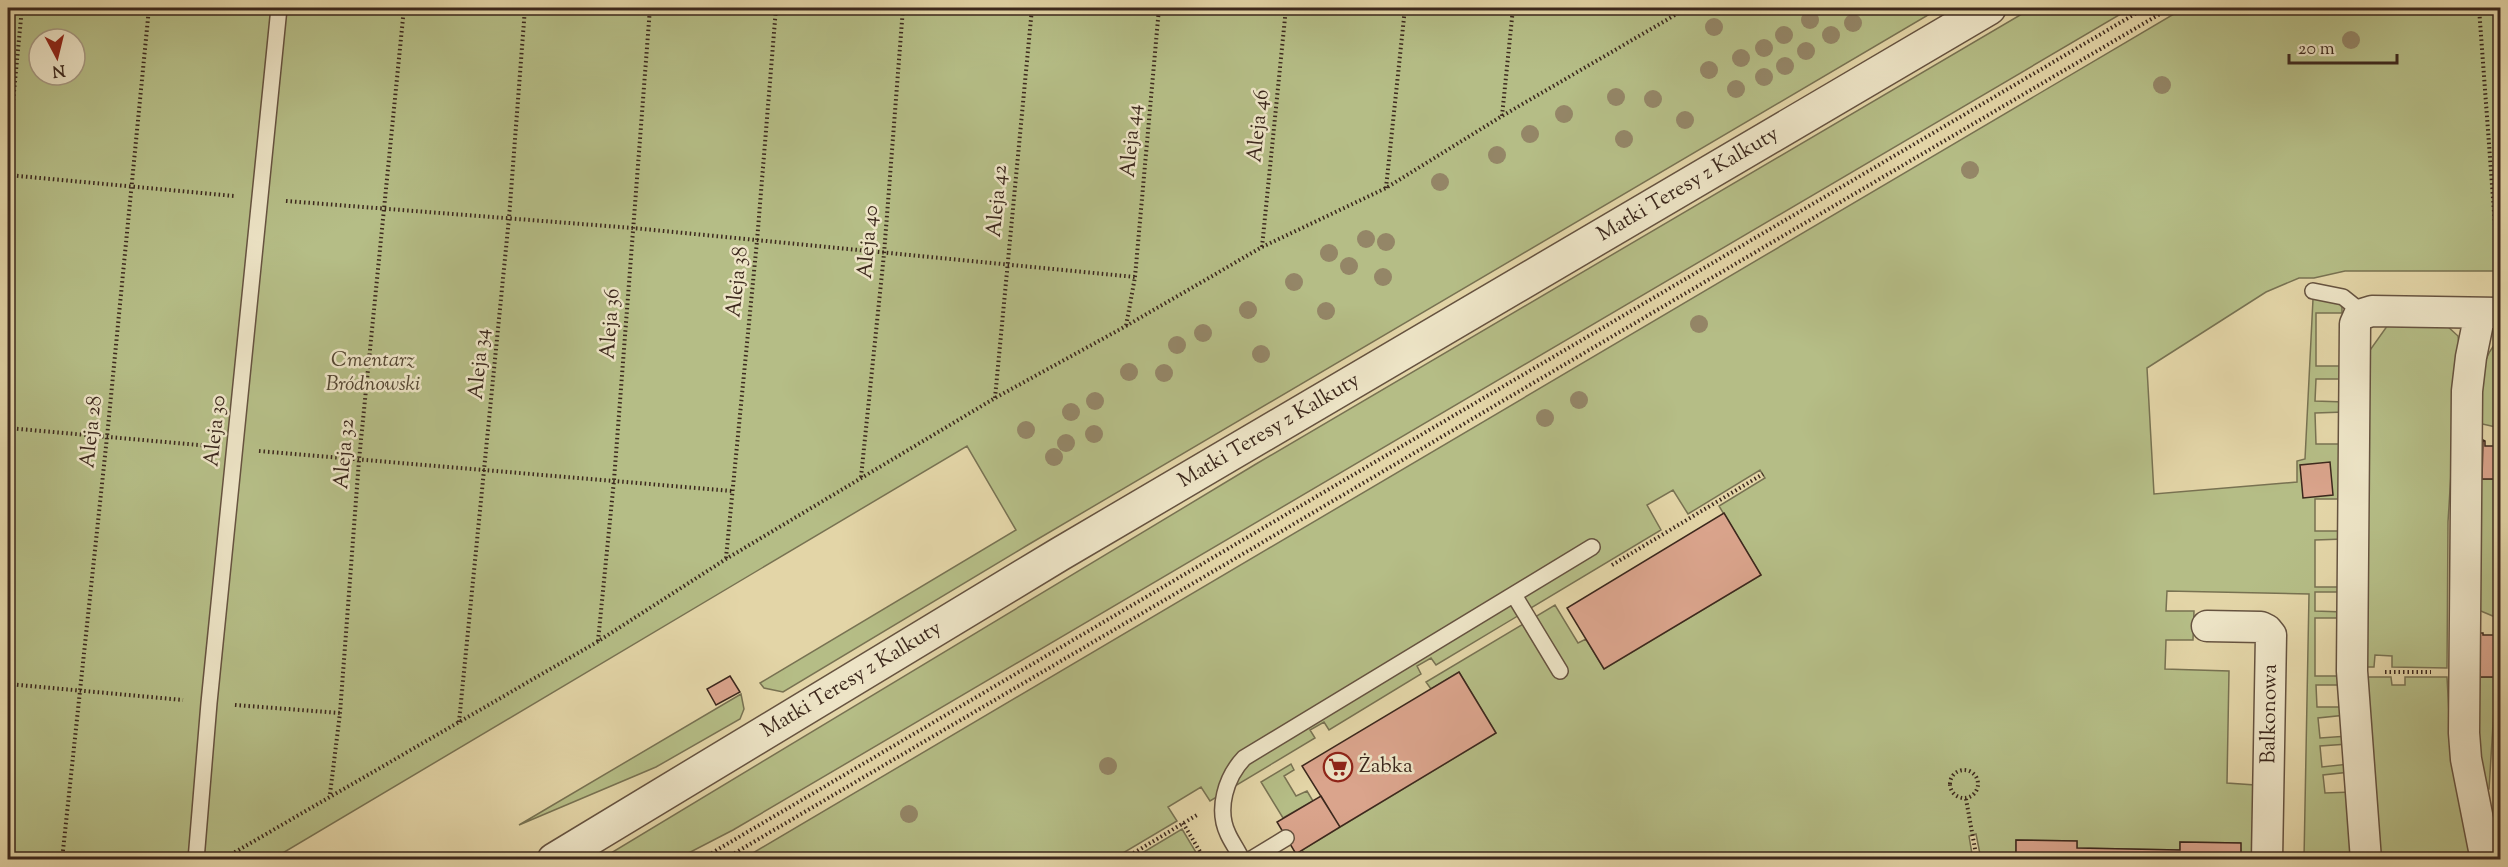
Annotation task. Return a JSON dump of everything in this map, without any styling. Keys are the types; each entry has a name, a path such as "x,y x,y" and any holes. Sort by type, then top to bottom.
{"street":[{"name":"Matki Teresy z Kalkuty","path":"554,860 1060,554 1989,8"},
{"path":"2366,860 2352,671 2354,328 2357,317 2363,313 2493,313 2471,357 2468,391 2465,673 2466,759 2490,847"},
{"name":"Balkonowa","path":"2207,626 2261,627 2267,630 2272,639 2267,860"}],"lane":[{"name":"Aleja 30","path":"196,860 209,703 279,8"},
{"path":"2313,291 2343,297 2363,313"},
{"path":"1242,860 1227,832 1223,806 1230,776 1244,758 1592,547"},
{"path":"1514,595 1560,671"},
{"path":"1250,860 1286,838"}],"path":[{"path":"8,154 22,8"},
{"name":"Aleja 28","path":"62,860 149,8"},
{"name":"Aleja 32","path":"330,795 340,713 359,460 404,8"},
{"name":"Aleja 34","path":"459,723 509,218 525,8"},
{"name":"Aleja 36","path":"597,642 614,480 650,8"},
{"name":"Aleja 38","path":"726,559 757,241 776,8"},
{"name":"Aleja 40","path":"861,478 884,254 903,8"},
{"name":"Aleja 42","path":"995,398 1032,8"},
{"name":"Aleja 44","path":"1126,326 1135,278 1159,8"},
{"name":"Aleja 46","path":"1262,247 1286,8"},
{"path":"1386,188 1405,8"},
{"path":"1502,116 1513,8"},
{"path":"1632,8 1677,12"},
{"path":"222,860 330,795 597,642 726,559 995,398 1126,326 1262,247 1386,188 1502,116 1687,8"},
{"path":"700,860 2145,8"},
{"path":"723,860 2170,8"},
{"path":"2479,8 2499,263 2493,313"},
{"path":"8,175 259,199 633,228 1135,278"},
{"path":"8,428 732,491"},
{"path":"2352,671 2465,673"},
{"path":"8,684 340,713"},
{"path":"1962,770 1971,772 1978,780 1976,793 1966,799 1954,795 1950,788 1954,774 1962,770"},
{"path":"1966,799 1977,860"},
{"path":"1183,823 1205,860"}],"green space":[{"name":"Cmentarz Bródnowski","path":"8,8 1940,8 1026,546 783,692 764,688 760,683 1016,530 967,446 271,860 8,859"},
{"path":"2032,8 2131,8 733,830 677,859 601,859 1256,464"},
{"path":"2184,8 2489,8 2500,25 2500,271 2345,271 2314,278 2299,278 2266,292 2147,368 2154,494 2297,482 2297,461 2305,459 2313,299 2342,302 2342,313 2316,313 2316,366 2342,366 2341,379 2316,379 2315,401 2345,402 2345,412 2315,413 2316,444 2344,444 2344,499 2315,499 2315,531 2344,531 2344,539 2315,540 2315,587 2344,587 2344,592 2315,592 2315,611 2344,612 2344,618 2315,618 2315,676 2344,676 2344,685 2316,685 2317,707 2345,707 2346,715 2318,718 2320,738 2348,736 2348,744 2320,746 2322,767 2349,764 2350,772 2323,775 2325,793 2352,792 2358,859 2304,859 2309,594 2167,591 2166,611 2194,611 2193,640 2166,640 2165,669 2229,671 2227,783 2255,785 2253,859 2241,859 2240,843 2180,842 2180,850 2077,848 2077,841 2016,840 2016,859 1981,859 1976,834 1969,836 1973,860 1308,859 1302,850 1496,733 1459,672 1431,689 1426,682 1555,605 1578,643 1586,639 1604,669 1761,575 1719,506 1765,478 1760,470 1688,514 1673,490 1647,505 1661,530 1436,665 1431,658 1417,666 1421,674 1329,730 1324,722 1310,730 1315,738 1210,801 1201,787 1168,807 1177,821 1113,859 741,860"},
{"path":"2390,322 2446,325 2458,336 2448,522 2447,668 2392,667 2392,656 2375,655 2374,667 2359,667 2363,360"},
{"path":"2500,338 2500,428 2478,423 2483,367"},
{"path":"2477,479 2500,479 2500,619 2476,609"},
{"path":"2360,677 2391,677 2392,685 2405,685 2405,677 2447,677 2450,733 2474,859 2375,859"},
{"path":"2475,677 2496,677 2489,789 2485,789 2482,783"},
{"path":"741,694 744,709 740,719 656,767 519,825"},
{"path":"2500,738 2500,807 2497,804"},
{"path":"1291,764 1294,770 1284,776 1296,796 1307,791 1313,801 1283,818 1261,782"},
{"path":"1182,829 1200,859 1132,859"}],"building":[{"path":"2483,440 2485,446 2500,446 2500,479 2482,479"},
{"path":"2330,462 2333,495 2303,498 2300,465"},
{"path":"1724,513 1761,575 1604,669 1567,608"},
{"path":"2477,633 2500,635 2500,677 2477,677"},
{"path":"1459,672 1496,733 1340,827 1302,766"},
{"path":"730,676 740,692 716,705 707,689"},
{"path":"1321,796 1340,827 1296,854 1277,822"},
{"path":"2016,840 2077,841 2077,848 2180,850 2180,842 2241,843 2241,860 2016,860"}],"place":[{"name":"Żabka","path":"1338,767"}]}
